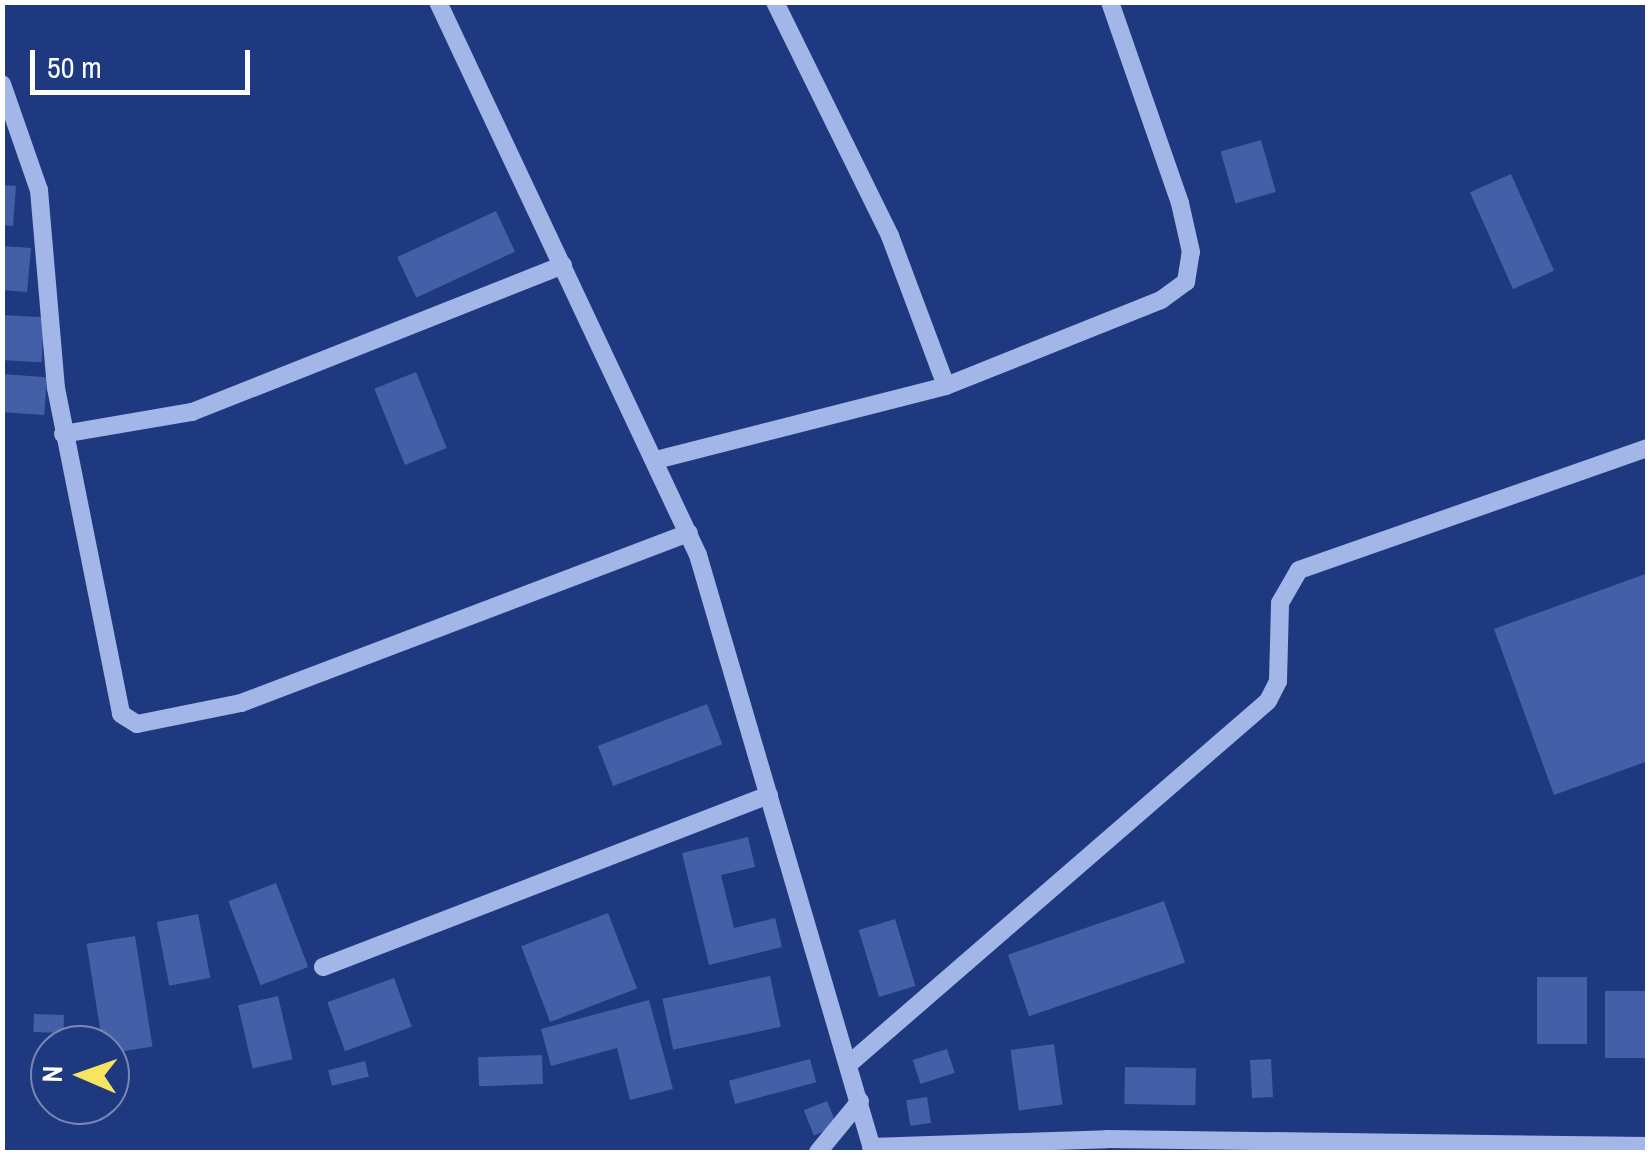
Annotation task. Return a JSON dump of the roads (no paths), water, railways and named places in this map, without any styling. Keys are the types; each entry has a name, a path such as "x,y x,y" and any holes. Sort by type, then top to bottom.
{"street":[{"path":"438,2 660,459 689,533 872,1150 1107,1140 1648,1146"},
{"path":"774,2 890,236 946,386"},
{"path":"660,459 946,386 1161,300 1186,282 1191,252 1180,203 1110,2"},
{"path":"2,84 39,190 64,434 114,704 137,724 241,704 689,533"},
{"path":"64,434 192,412 563,266"},
{"path":"849,1064 1268,701 1278,680 1280,604 1298,570 1648,448"},
{"path":"323,968 769,795"},
{"path":"818,1152 860,1101"}]}
